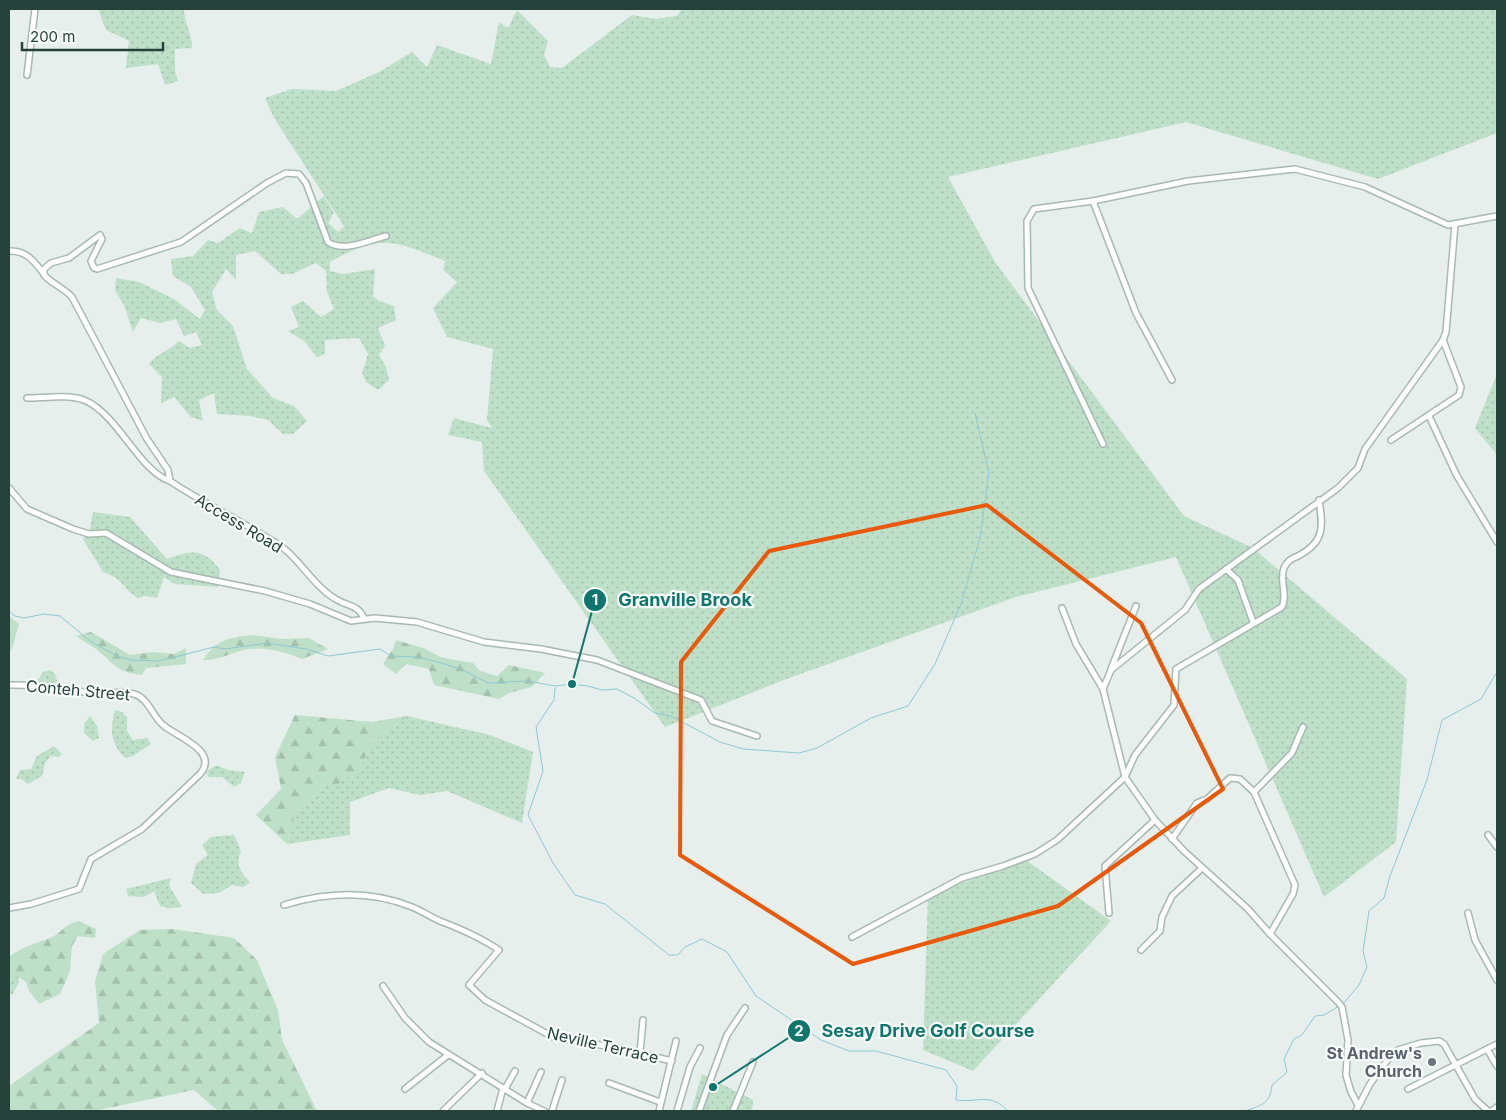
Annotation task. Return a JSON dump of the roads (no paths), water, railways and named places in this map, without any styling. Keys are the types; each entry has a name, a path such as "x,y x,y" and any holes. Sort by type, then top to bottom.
{"street":[{"path":"27,75 35,9"},
{"path":"1103,444 1028,288 1027,221 1034,209 1093,201 1188,181 1295,169 1365,187 1448,224 1497,216"},
{"path":"44,274 46,265 69,258 100,235 102,239 91,261 94,268 97,269 182,242 267,183 286,173 299,174 306,184 328,242 334,246 343,247 386,236"},
{"path":"1093,201 1136,313 1172,380"},
{"path":"1110,670 1185,610 1199,589 1338,488 1358,468 1365,449 1443,340 1446,332 1455,224"},
{"path":"9,251 16,250 26,255 44,274 72,297 147,439 168,470 170,481"},
{"path":"1391,440 1429,416 1461,392 1443,340"},
{"name":"Access Road","path":"26,398 72,398 87,401 123,434 157,475 284,548 324,591 334,599 360,610 364,619"},
{"path":"1429,416 1457,476 1497,542"},
{"path":"9,488 27,508 89,534 106,533 171,572 265,591 310,604 351,622 364,619 417,622 484,642 541,649 597,660 701,700 712,721 757,736"},
{"path":"852,937 962,878 1035,854 1057,840 1125,777 1135,755 1174,705 1176,669 1253,622 1282,607 1284,604 1282,572 1286,562 1311,549 1321,532 1319,500"},
{"path":"1226,569 1238,580 1253,622"},
{"path":"1103,689 1136,606"},
{"path":"1062,608 1076,644 1103,689 1125,777 1155,820 1202,869 1248,909 1340,1005 1348,1040 1346,1075 1351,1092 1358,1105"},
{"name":"Conteh Street","path":"9,685 95,693 133,693 148,705 162,726 186,738 204,758 204,770 142,829 91,859 83,884 75,891 31,904 9,908"},
{"path":"1254,792 1292,753 1303,727"},
{"path":"1172,839 1197,803 1207,799 1230,778 1240,779 1254,792 1296,884 1293,894 1270,934"},
{"path":"1109,913 1105,866 1155,820"},
{"path":"1488,835 1497,847"},
{"path":"1141,950 1160,930 1162,917 1172,896 1202,869"},
{"name":"Neville Terrace","path":"284,905 320,895 360,895 411,907 459,928 499,950 469,984 485,1000 553,1037 640,1053 672,1061 659,1111"},
{"path":"1468,913 1475,940 1497,980"},
{"path":"383,986 414,1029 448,1055 482,1073 504,1089 541,1110"},
{"path":"699,1111 727,1035 745,1008"},
{"path":"640,1053 643,1020"},
{"path":"672,1061 676,1041"},
{"path":"1356,1111 1389,1058 1405,1046 1442,1042 1475,1099 1489,1111 1497,1107"},
{"path":"1408,1090 1497,1044"},
{"path":"677,1111 690,1067 700,1048"},
{"path":"1487,1049 1497,1066"},
{"path":"405,1089 448,1055"},
{"path":"733,1111 752,1062"},
{"path":"497,1111 504,1089 515,1070"},
{"path":"527,1103 541,1072"},
{"path":"443,1111 482,1073"},
{"path":"552,1111 562,1080"},
{"path":"608,1083 660,1102"}],"waterway":[{"path":"9,611 15,616 24,618 44,614 60,616 90,641 117,656 131,660 159,661 214,647 225,649 268,643 306,649 328,656 380,649 391,656 418,657 445,664 465,671 488,683 528,681 555,686 572,684 602,690 617,689 655,713 671,716 720,742 743,749 799,753 817,748 871,718 908,706 935,664 961,604 980,538 989,473 975,413"},
{"path":"1343,1004 1359,985 1367,967 1363,951 1369,911 1384,898 1390,876 1427,780 1442,720 1481,699 1497,672"},
{"path":"555,688 554,700 536,727 543,771 528,815 553,863 575,895 605,904 669,955 678,955 685,947 702,939 727,952 756,996 821,1040 849,1051 876,1051 946,1070 957,1086 956,1100 990,1100 1002,1105 1008,1111"},
{"path":"1245,1111 1264,1103 1269,1096 1272,1085 1287,1072 1284,1059 1294,1039 1302,1035 1315,1016 1324,1015 1339,1006"}],"place":[{"name":"Granville Brook","path":"572,684"},
{"name":"St Andrew's Church","path":"1432,1062"},
{"name":"Sesay Drive Golf Course","path":"713,1087"}]}
